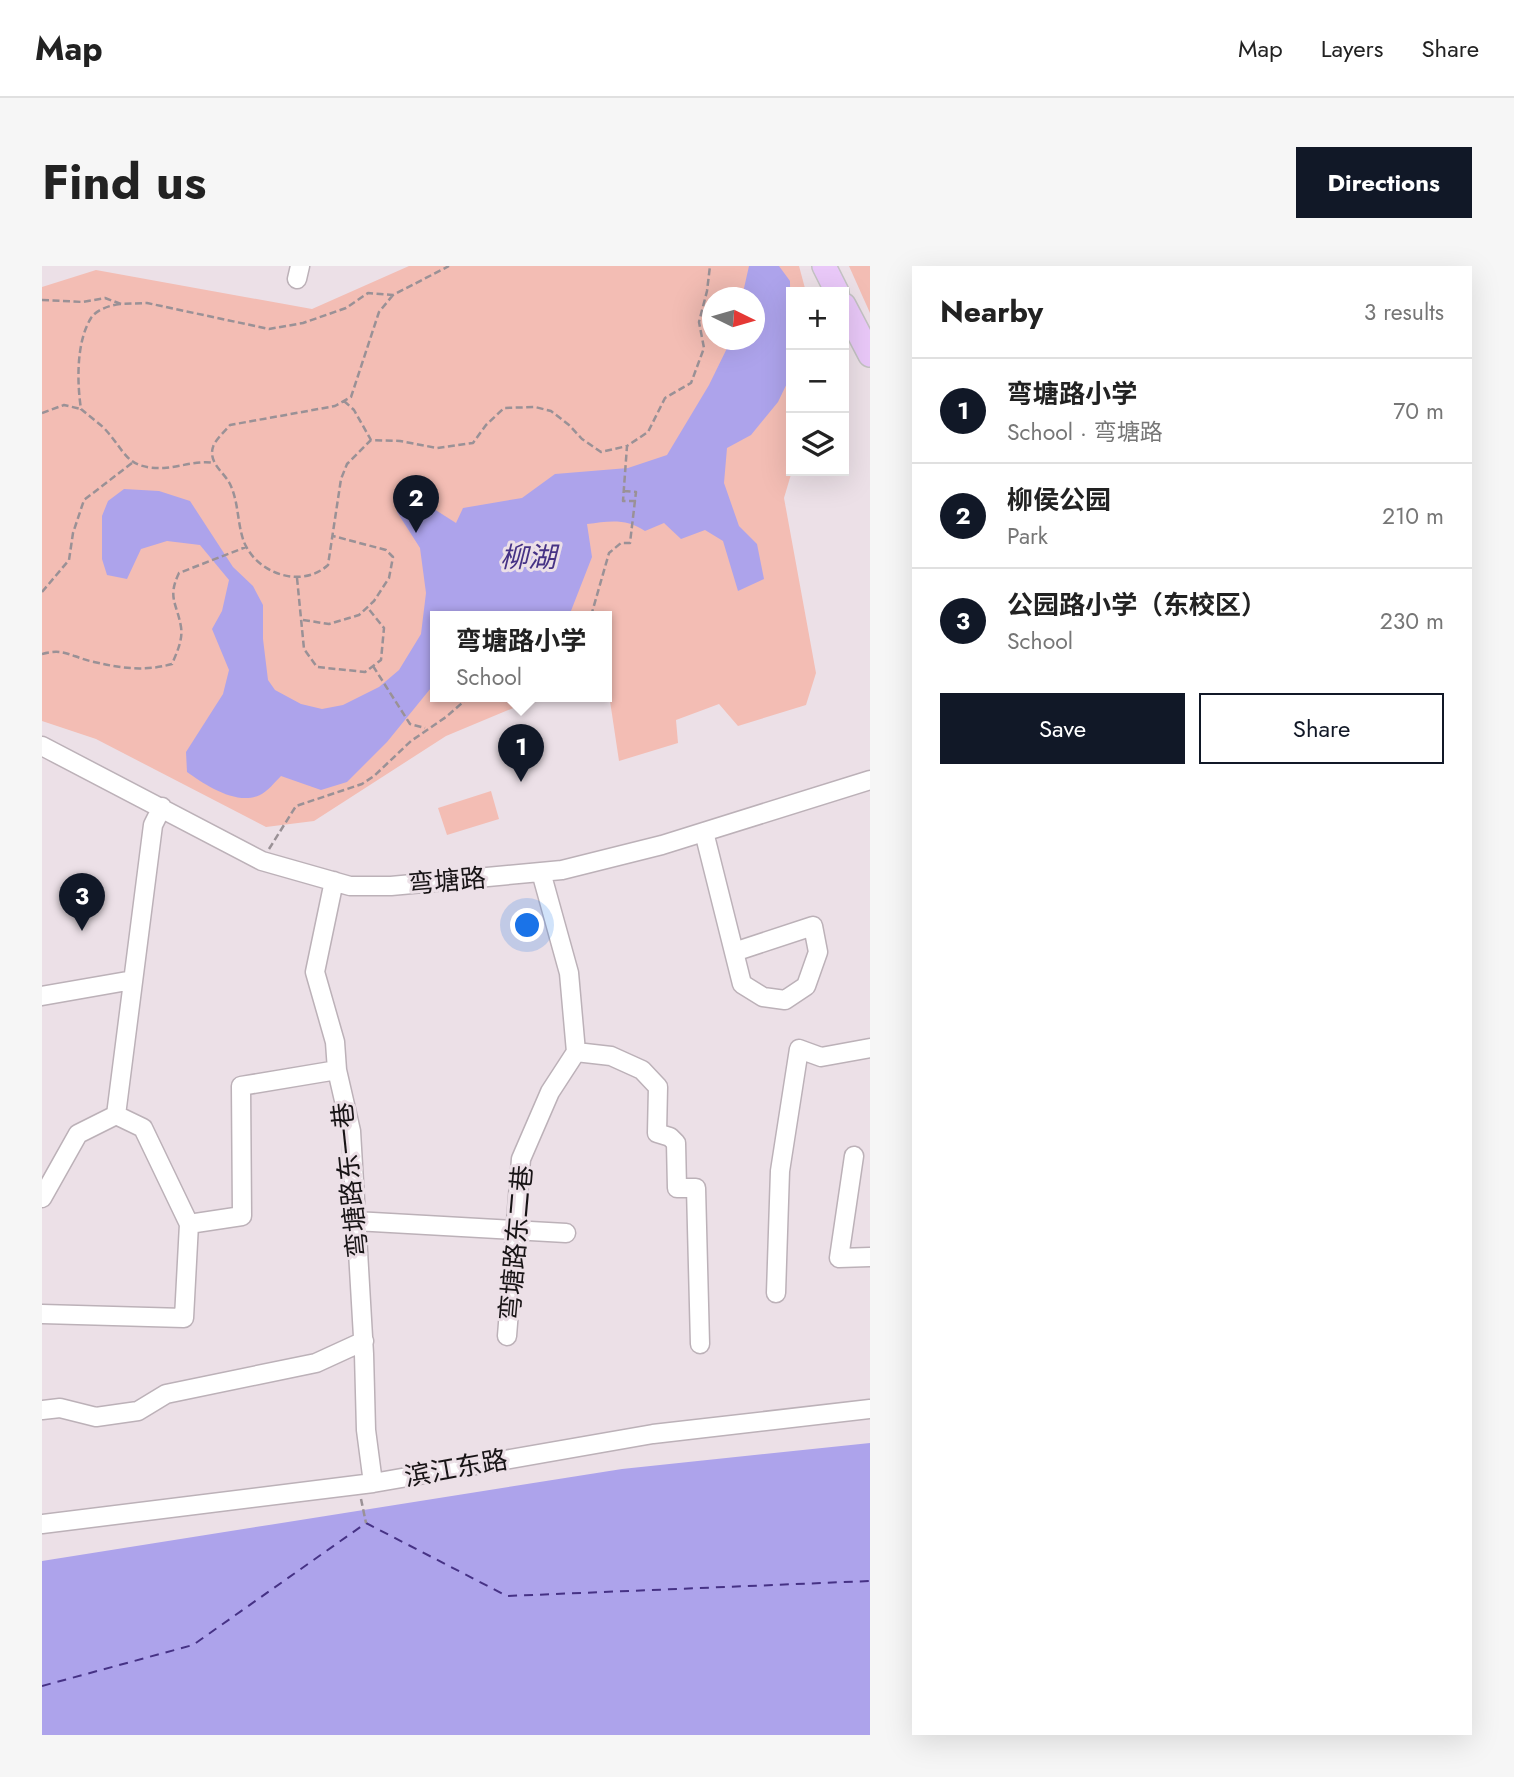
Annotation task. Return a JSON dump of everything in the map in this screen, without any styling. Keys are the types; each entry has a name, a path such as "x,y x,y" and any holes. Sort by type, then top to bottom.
{"main road":[{"path":"824,266 834,287"},
{"path":"849,315 870,355"}],"street":[{"name":"弯塘路","path":"42,746 262,861 350,886 391,886 562,870 704,832 870,780"},
{"path":"116,1115 153,825 162,807"},
{"path":"704,832 734,952 742,984 763,997 785,1000 806,986 818,952 813,926 734,952"},
{"path":"541,872 569,973 576,1052 611,1056 642,1070 658,1087 657,1133 670,1137 677,1143 677,1188 695,1188 700,1344"},
{"name":"弯塘路东一巷","path":"334,881 315,972 335,1042 337,1070 351,1131 363,1341 366,1484"},
{"path":"42,996 133,980"},
{"path":"776,1293 780,1171 799,1049 821,1057 870,1048"},
{"name":"弯塘路东二巷","path":"507,1336 521,1159 550,1092 576,1052"},
{"path":"189,1224 242,1216 241,1086 337,1070"},
{"path":"42,1198 78,1134 116,1115"},
{"path":"42,1314 184,1318 189,1224 144,1128 116,1115"},
{"path":"854,1156 839,1258 870,1257"},
{"path":"355,1221 566,1233"},
{"path":"42,1410 60,1408 96,1417 138,1411 166,1394 316,1363 363,1341"},
{"name":"滨江东路","path":"42,1524 366,1484 653,1434 870,1409"}],"path":[{"path":"449,266 393,295 379,312 352,397 335,407 230,425 213,447 214,463 229,483 238,506 247,547 251,555 271,572 297,577 318,574 328,565 341,479 347,464 371,440 400,441 437,448 473,443 486,425 504,408 535,407 551,411 601,452 626,446 648,432 665,398 691,383 704,348 699,322 710,266"},
{"path":"81,409 81,345 92,316 110,306 147,303 269,329 303,323 346,308 368,293 393,295"},
{"path":"42,300 83,302 104,298 121,304"},
{"path":"344,401 354,410 371,440"},
{"path":"42,413 64,405 81,409 103,427 132,463 146,468 174,467 207,461 214,463"},
{"path":"626,446 623,501 636,501"},
{"path":"42,592 69,560 73,533 85,500 132,463"},
{"path":"592,611 609,553 621,543 630,543 636,492 623,491"},
{"path":"302,620 329,624 359,615 374,601 389,578 393,557 386,550 333,536"},
{"path":"42,654 64,651 86,660 150,670 172,664 180,646 181,627 173,604 173,585 179,573 247,547"},
{"path":"297,577 304,649 317,667 365,672 381,660 384,628 367,607"},
{"path":"373,666 410,723 427,729"},
{"path":"262,861 296,806 362,784 463,702"},
{"path":"366,1484 366,1523"}],"shaded area":[{"path":"409,266 799,266 805,287 786,287 786,476 791,476 784,498 816,673 806,705 738,726 719,704 676,720 678,743 619,761 610,702 612,611 430,611 430,702 528,702 446,736 314,821 266,827 96,739 42,721 42,287 96,270 312,309"},
{"path":"849,266 870,266 870,313"},
{"path":"491,791 499,819 447,835 438,808"}],"water":[{"name":"柳湖","path":"749,266 779,266 790,281 790,287 786,287 786,385 778,402 751,435 727,448 724,483 739,526 757,544 764,579 738,591 723,541 705,530 681,539 664,523 645,531 624,522 587,524 592,557 571,611 430,611 430,689 387,742 347,782 321,790 281,776 263,794 241,798 203,783 187,772 186,752 223,694 229,670 212,629 222,611 229,580 200,545 167,541 141,549 127,579 107,575 102,559 102,516 108,501 124,489 159,491 190,501 233,567 253,586 263,605 263,639 268,680 275,690 301,704 322,709 343,705 379,687 399,670 421,634 426,593 420,548 397,512 405,496 456,523 463,508 522,498 555,474 628,468 667,455 709,385 726,350 765,350 765,287 744,287"},
{"path":"870,1443 870,1735 42,1735 42,1561 622,1469"}],"ferry route":[{"path":"42,1686 193,1645 366,1523 507,1596 870,1581"}],"place":[{"name":"柳侯公园","path":"416,533"},
{"name":"弯塘路小学","path":"521,782"},
{"name":"公园路小学（东校区）","path":"82,931"}]}
